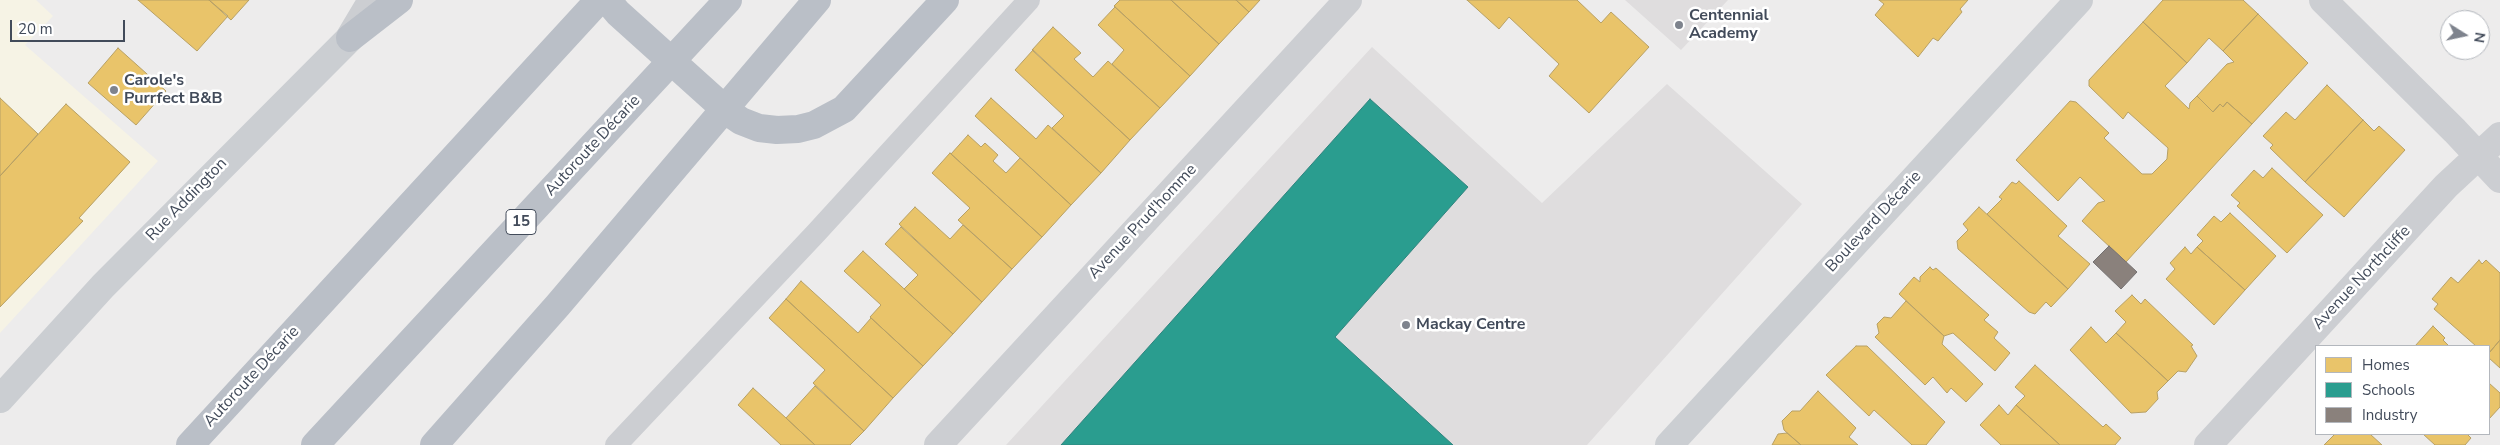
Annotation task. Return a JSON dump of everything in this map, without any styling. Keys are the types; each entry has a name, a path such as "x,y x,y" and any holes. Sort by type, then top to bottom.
{"highway":[{"path":"350,38 399,0"},
{"name":"Autoroute Décarie","path":"190,445 599,0"},
{"path":"607,0 618,13 714,101 741,121 759,128 798,129 827,119 849,104 945,0"},
{"name":"Autoroute Décarie","path":"315,445 728,0"},
{"path":"434,445 558,305 817,0"}],"main road":[{"name":"Boulevard Décarie","path":"1669,445 2079,0"},
{"name":"Rue Addington","path":"0,399 168,219 350,38"}],"street":[{"name":"Rue Addington","path":"350,38 372,0"},
{"name":"Avenue Prud'homme","path":"938,445 1348,0"},
{"path":"2323,0 2500,179"},
{"name":"Avenue Northcliffe","path":"2208,445 2446,186 2500,136"}],"lane":[{"path":"616,445 1029,0"}],"shaded area":[{"path":"0,0 36,0 53,16 25,45 158,161 0,333"},
{"name":"Centennial Academy","path":"1625,0 1728,0 1681,50"},
{"name":"Mackay Centre","path":"1372,47 1542,203 1667,84 1802,204 1587,445 1006,445"}],"building: Homes":[{"path":"138,0 209,0 228,16 197,51"},
{"path":"209,0 249,0 231,20"},
{"path":"1120,0 1171,0 1219,44 1190,76 1114,6"},
{"path":"1171,0 1236,0 1249,12 1219,44"},
{"path":"1236,0 1260,0 1249,12"},
{"path":"1467,0 1577,0 1601,23 1611,12 1649,47 1589,113 1549,76 1559,64 1509,17 1499,29"},
{"path":"1879,0 1968,0 1960,9 1962,12 1938,41 1933,38 1918,57 1875,15 1884,4"},
{"path":"2163,0 2243,0 2258,14 2223,51 2209,38 2187,63 2143,22"},
{"path":"1115,7 1190,76 1160,108 1112,64 1124,50 1098,25"},
{"path":"2258,14 2308,63 2252,124 2227,102 2223,107 2220,104 2213,112 2197,96 2227,64 2234,62 2223,51"},
{"path":"2143,22 2187,63 2165,86 2189,109 2190,103 2197,96 2213,112 2220,104 2223,107 2227,102 2252,124 2126,262 2082,221 2098,203 2105,201 2080,177 2058,201 2016,160 2070,101 2076,102 2109,133 2104,138 2142,174 2152,174 2167,159 2168,148 2128,112 2123,119 2089,86 2089,80"},
{"path":"1053,27 1081,53 1074,59 1093,77 1108,61 1160,108 1130,140 1032,50"},
{"path":"118,48 166,91 136,125 88,83"},
{"path":"1033,50 1130,140 1101,173 1052,128 1064,116 1015,70"},
{"path":"2327,85 2363,120 2305,182 2270,148 2273,145 2263,136 2286,112 2295,120"},
{"path":"0,98 38,134 0,176"},
{"path":"991,98 1036,139 1048,125 1101,173 1071,205 975,116"},
{"path":"66,104 130,162 79,218 83,221 0,307 0,176"},
{"path":"2363,120 2374,131 2379,126 2405,150 2344,217 2305,182"},
{"path":"968,135 981,147 985,143 998,155 993,161 1006,173 1020,158 1071,205 1042,237 951,154"},
{"path":"950,153 1042,237 1012,269 958,220 970,208 932,173"},
{"path":"2272,168 2323,215 2287,253 2237,206 2240,203 2231,195 2254,170 2263,178"},
{"path":"2019,181 2067,226 2058,236 2090,264 2068,289 1987,214 2002,199 1999,197 2012,182 2016,184"},
{"path":"915,207 950,239 963,225 1012,269 982,302 899,224"},
{"path":"1979,207 2068,289 2051,307 2046,302 2035,314 2029,312 1958,249 1957,241 1968,230 1963,224"},
{"path":"2230,213 2276,256 2245,290 2197,247 2203,241 2197,235 2214,216 2221,222"},
{"path":"901,227 982,302 953,334 904,289 918,275 885,244"},
{"path":"2185,247 2191,254 2197,247 2245,290 2214,325 2166,279 2175,269 2170,263"},
{"path":"863,251 953,334 923,366 870,317 881,305 844,271"},
{"path":"2479,260 2482,264 2486,260 2500,273 2500,340 2490,352 2490,345 2475,345 2434,309 2438,304 2432,299 2451,277 2458,283"},
{"path":"1930,267 1933,270 1936,268 1989,315 1984,320 1998,332 1994,338 2010,353 1995,371 1953,333 1944,336 1899,294 1914,277 1920,282 1920,277"},
{"path":"801,281 858,333 871,318 923,366 893,398 786,299"},
{"path":"2132,295 2141,304 2145,299 2193,345 2191,346 2197,356 2186,372 2178,371 2168,381 2116,333 2126,322 2115,311"},
{"path":"786,299 893,398 864,431 813,383 825,370 769,318"},
{"path":"1906,301 1944,336 1942,344 1983,384 1966,402 1951,388 1947,393 1933,377 1925,385 1875,337 1879,333 1877,324 1884,317 1891,318"},
{"path":"2433,326 2445,338 2443,340 2448,345 2416,345"},
{"path":"2091,327 2106,343 2116,333 2168,381 2157,392 2158,399 2146,412 2131,413 2070,350"},
{"path":"2500,340 2500,368 2490,359 2490,352"},
{"path":"1856,346 1867,346 1945,422 1926,445 1912,445 1874,410 1869,416 1826,375"},
{"path":"2035,365 2103,427 2106,424 2121,438 2115,445 2060,445 2016,405 2025,396 2015,387"},
{"path":"2490,384 2500,393 2500,407 2490,418"},
{"path":"815,386 864,431 850,445 815,445 786,418"},
{"path":"753,388 815,445 781,445 738,405"},
{"path":"1818,391 1856,428 1849,437 1858,445 1801,445 1784,430 1782,421 1792,411 1800,411"},
{"path":"1999,405 2008,415 2016,405 2060,445 2001,445 1980,425"},
{"path":"1787,433 1801,445 1772,445 1778,434"},
{"path":"2334,435 2371,435 2382,445 2324,445"},
{"path":"2424,435 2468,435 2471,438 2465,445 2435,445"}],"building: Schools":[{"name":"Mackay Centre","path":"1370,99 1468,187 1335,337 1453,445 1061,445"}],"building: Industry":[{"path":"2109,246 2137,272 2121,289 2093,262"}],"place":[{"name":"Centennial Academy","path":"1679,25"},
{"name":"Carole's Purrfect B&B","path":"114,90"},
{"name":"Mackay Centre","path":"1406,325"}]}
